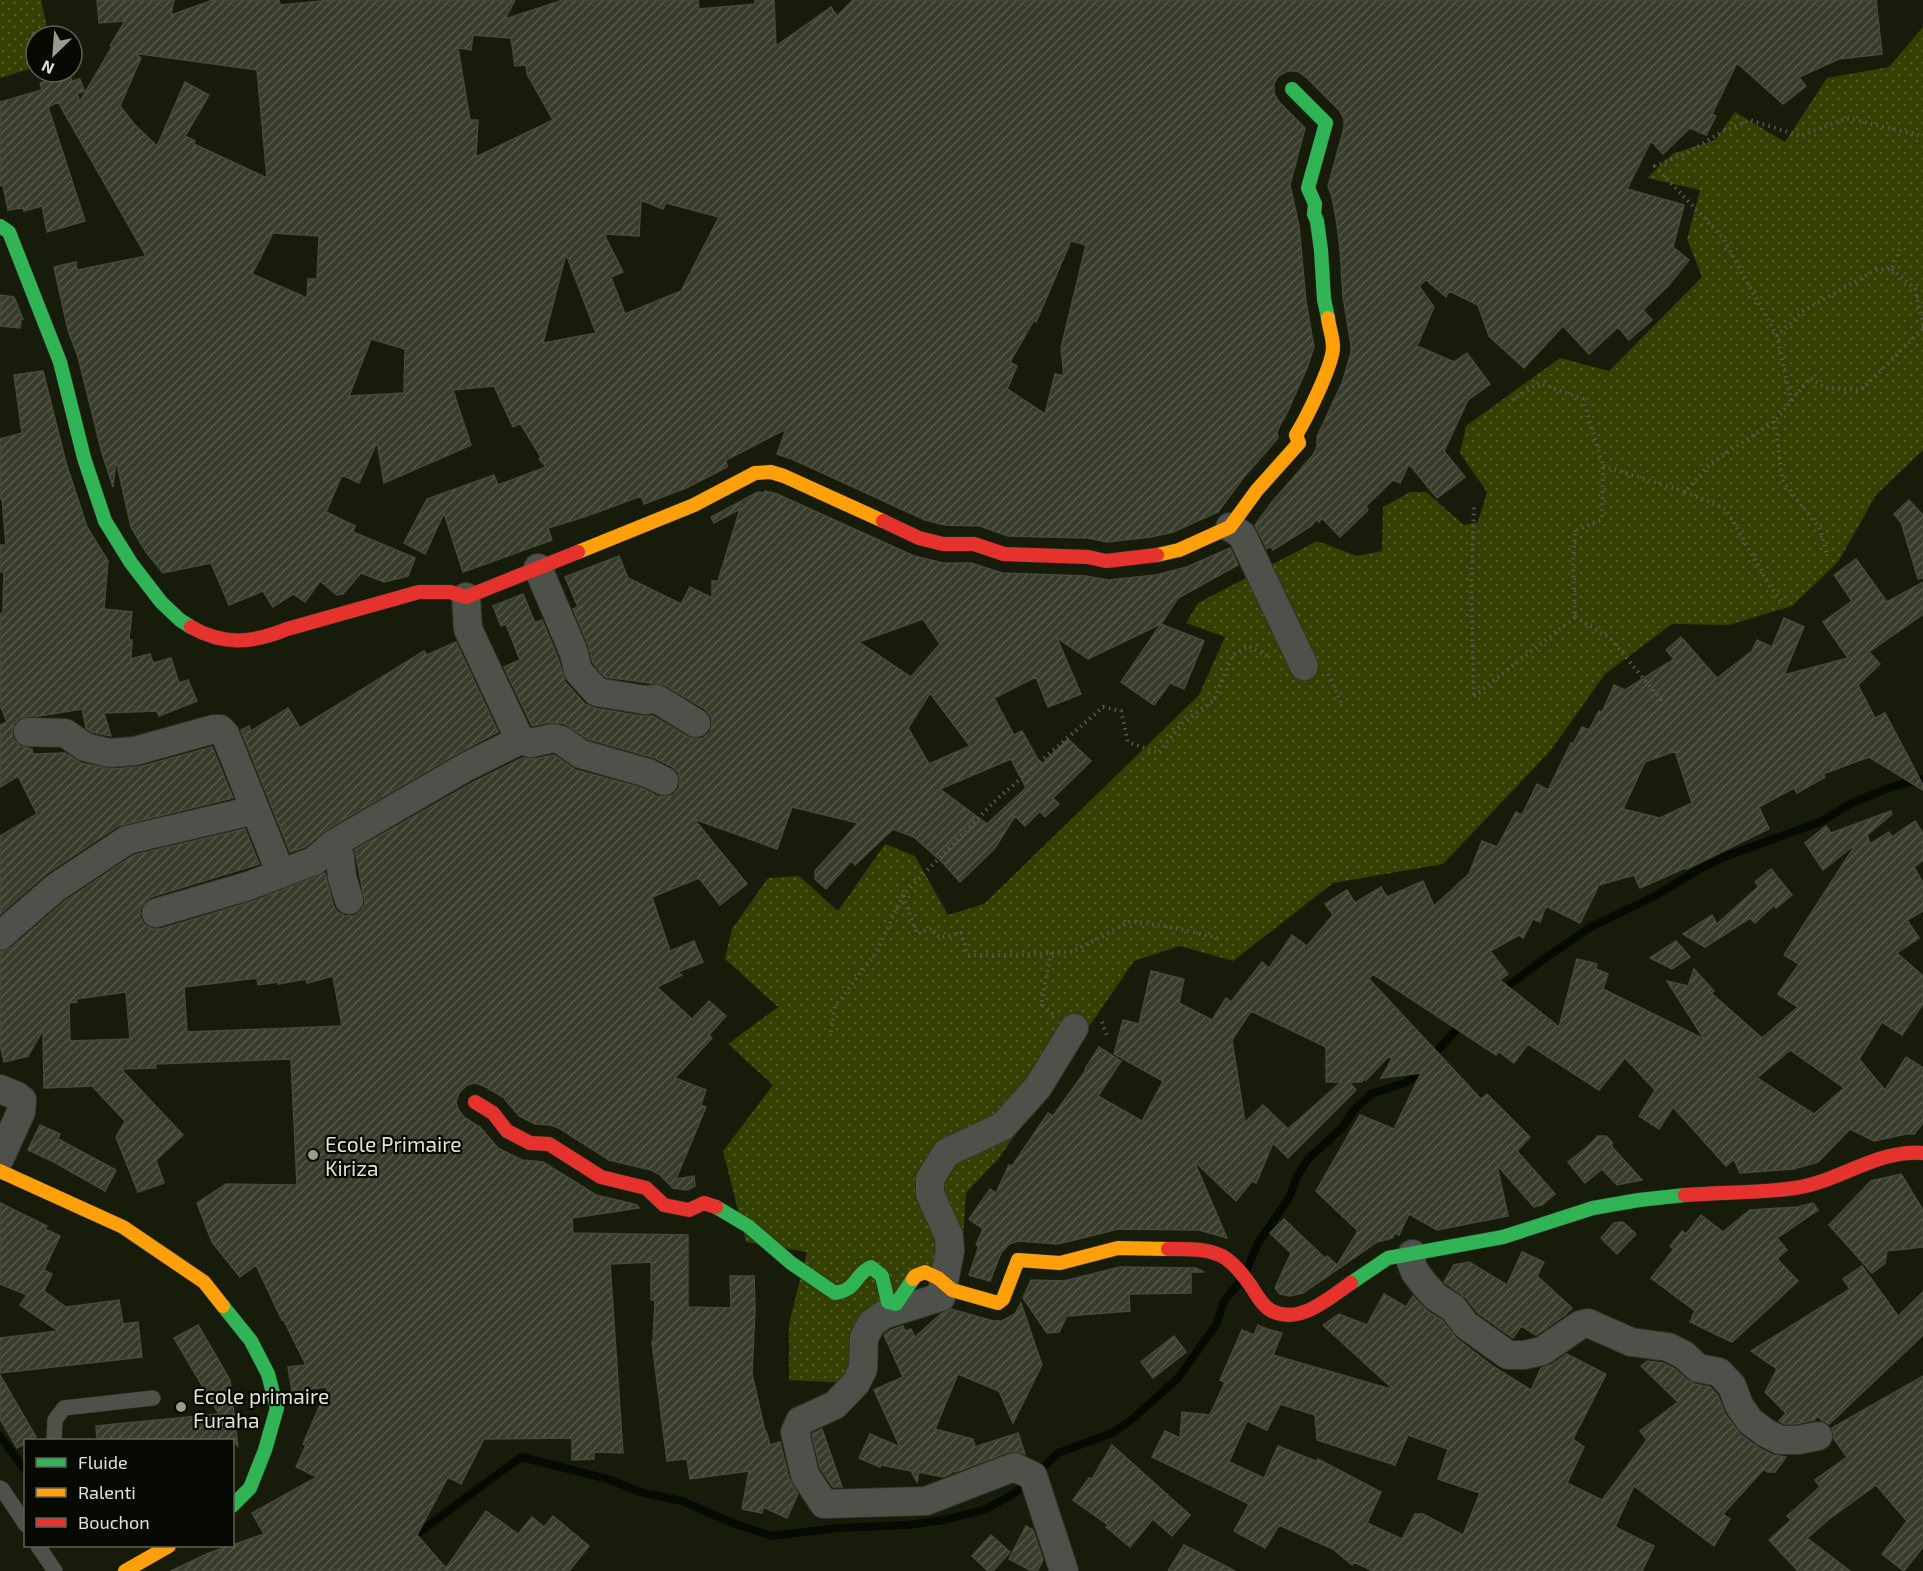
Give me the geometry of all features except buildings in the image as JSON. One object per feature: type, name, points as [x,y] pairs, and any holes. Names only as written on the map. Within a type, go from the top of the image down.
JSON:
[{"type":"street","points":[[0,226],[9,232],[60,362],[84,458],[105,520],[131,563],[161,602],[180,620],[205,635],[237,642],[268,637],[287,629],[419,592],[450,592],[466,597],[694,505],[755,473],[771,472],[841,501],[919,538],[943,544],[974,544],[1004,554],[1088,557],[1106,561],[1154,556],[1179,550],[1230,527],[1257,490],[1299,443],[1296,435],[1325,375],[1333,348],[1324,299],[1321,250],[1314,214],[1315,204],[1308,188],[1326,123],[1292,89]]},
{"type":"street","points":[[1230,527],[1242,535],[1304,666]]},
{"type":"street","points":[[538,568],[574,653],[578,671],[597,692],[645,700],[657,699],[696,723]]},
{"type":"street","points":[[466,597],[468,629],[520,740]]},
{"type":"street","points":[[28,732],[65,733],[85,747],[110,753],[135,751],[220,729],[225,734],[281,874]]},
{"type":"street","points":[[156,913],[248,886],[314,861],[335,843],[466,767],[520,740],[531,743],[553,738],[561,740],[581,754],[648,773],[664,781]]},
{"type":"street","points":[[0,936],[56,888],[127,840],[255,810]]},
{"type":"street","points":[[335,843],[340,857],[342,877],[350,900]]},
{"type":"street","points":[[1064,1571],[1033,1476],[1014,1467],[926,1501],[824,1504],[805,1475],[795,1432],[800,1421],[835,1406],[856,1383],[863,1369],[864,1338],[871,1324],[883,1315],[941,1297],[950,1251],[949,1236],[930,1194],[930,1179],[946,1153],[1003,1126],[1038,1087],[1074,1028]]},
{"type":"street","points":[[0,1089],[22,1100],[21,1112],[0,1158]]},
{"type":"street","points":[[476,1102],[493,1113],[507,1131],[530,1143],[549,1144],[601,1177],[646,1188],[664,1204],[689,1210],[704,1203],[723,1209],[741,1219],[786,1258],[835,1293],[846,1292],[863,1270],[871,1267],[882,1276],[888,1302],[897,1304],[915,1276],[925,1272],[938,1278],[952,1290],[998,1303],[1003,1299],[1018,1260],[1060,1263],[1118,1248],[1199,1249],[1224,1257],[1245,1277],[1261,1301],[1272,1311],[1289,1315],[1310,1311],[1388,1258],[1503,1237],[1593,1208],[1639,1200],[1796,1188],[1828,1179],[1869,1162],[1910,1152],[1923,1153]]},
{"type":"street","points":[[0,1171],[123,1227],[204,1282],[251,1341],[268,1374],[277,1408],[265,1450],[250,1488],[234,1504]]},
{"type":"street","points":[[1412,1254],[1411,1262],[1415,1272],[1436,1297],[1453,1308],[1466,1325],[1508,1355],[1524,1356],[1542,1351],[1580,1325],[1588,1323],[1630,1342],[1668,1347],[1684,1355],[1698,1368],[1719,1372],[1732,1386],[1739,1405],[1750,1421],[1780,1440],[1798,1440],[1818,1436]]},
{"type":"street","points":[[125,1571],[165,1555]]},
{"type":"lane","points":[[54,1439],[55,1420],[64,1408],[153,1398]]},
{"type":"lane","points":[[0,1488],[24,1522]]},
{"type":"lane","points":[[39,1547],[55,1571]]},
{"type":"path","points":[[1791,402],[1777,336],[1723,238],[1655,166],[1689,152],[1720,133],[1749,120],[1801,136],[1847,118],[1923,136]]},
{"type":"path","points":[[1892,269],[1900,248]]},
{"type":"path","points":[[1685,492],[1710,464],[1775,421],[1810,378],[1826,388],[1861,390],[1923,327],[1915,289],[1892,269],[1876,270],[1803,311],[1777,336]]},
{"type":"path","points":[[1509,402],[1539,384],[1583,399],[1604,466],[1602,519],[1575,531],[1573,563],[1575,617]]},
{"type":"path","points":[[1775,421],[1782,480],[1820,529],[1827,554]]},
{"type":"path","points":[[1604,466],[1726,508],[1768,583],[1781,601]]},
{"type":"path","points":[[1474,506],[1471,602],[1474,696],[1575,617]]},
{"type":"path","points":[[1575,617],[1610,638],[1662,701]]},
{"type":"path","points":[[831,1032],[835,1006],[876,952],[903,895],[996,800],[1103,707],[1121,711],[1128,742],[1158,753],[1183,723],[1214,700],[1233,655],[1248,646],[1270,657],[1328,673],[1343,706]]},
{"type":"path","points":[[903,895],[917,934],[931,928],[940,938],[961,933],[968,955],[1072,952],[1131,921],[1176,928],[1221,939]]},
{"type":"green space","points":[[0,0],[41,0],[46,24],[24,24],[24,71],[0,78]]},
{"type":"green space","points":[[1923,27],[1923,450],[1876,495],[1838,562],[1792,606],[1729,625],[1672,624],[1605,674],[1551,750],[1443,864],[1333,883],[1233,961],[1180,946],[1134,961],[999,1158],[966,1193],[962,1254],[875,1307],[870,1384],[789,1380],[789,1324],[807,1252],[746,1242],[723,1151],[773,1085],[728,1044],[778,1007],[725,959],[732,929],[768,878],[799,876],[838,911],[885,844],[915,856],[948,915],[984,904],[1199,695],[1225,637],[1186,623],[1198,603],[1317,541],[1357,556],[1382,551],[1383,507],[1410,492],[1426,492],[1464,525],[1478,522],[1487,492],[1460,453],[1466,426],[1560,358],[1609,371],[1702,277],[1687,239],[1700,190],[1647,178],[1672,154],[1715,140],[1735,112],[1785,142],[1827,78],[1889,67]]},
{"type":"waterway","points":[[1501,991],[1591,927],[1655,896],[1698,870],[1727,856],[1820,822],[1852,803],[1894,786],[1923,779]]},
{"type":"waterway","points":[[1432,1057],[1462,1023]]},
{"type":"waterway","points":[[1247,1269],[1258,1243],[1285,1204],[1297,1176],[1308,1159],[1342,1128],[1353,1111],[1371,1094],[1408,1082],[1425,1067]]},
{"type":"waterway","points":[[1037,1473],[1058,1453],[1112,1433],[1130,1421],[1178,1378],[1216,1325],[1224,1301],[1240,1282]]},
{"type":"waterway","points":[[0,1436],[24,1469]]},
{"type":"waterway","points":[[410,1539],[521,1457],[611,1480],[640,1492],[682,1501],[735,1524],[772,1536],[837,1528],[907,1525],[944,1520],[986,1509],[1015,1493],[1028,1481]]},
{"type":"traffic: fast","points":[[1292,89],[1326,123],[1308,188],[1315,204],[1314,214],[1321,250],[1324,299],[1328,318]]},
{"type":"traffic: fast","points":[[0,226],[9,232],[60,362],[84,458],[105,521],[131,563],[161,602],[191,627]]},
{"type":"traffic: fast","points":[[1351,1283],[1388,1258],[1503,1237],[1593,1208],[1685,1195]]},
{"type":"traffic: fast","points":[[716,1207],[748,1226],[791,1263],[835,1293],[848,1288],[871,1267],[882,1276],[888,1302],[896,1304],[913,1279]]},
{"type":"traffic: fast","points":[[223,1306],[251,1341],[268,1374],[277,1408],[265,1450],[250,1488],[234,1504]]},
{"type":"traffic: slow","points":[[1157,555],[1179,550],[1230,527],[1257,490],[1299,443],[1296,435],[1318,392],[1332,355],[1333,344],[1328,318]]},
{"type":"traffic: slow","points":[[578,552],[694,505],[755,473],[771,472],[784,476],[883,521]]},
{"type":"traffic: slow","points":[[0,1171],[123,1227],[204,1282],[223,1306]]},
{"type":"traffic: slow","points":[[913,1279],[925,1272],[938,1278],[952,1290],[998,1303],[1003,1299],[1018,1260],[1060,1263],[1118,1248],[1168,1249]]},
{"type":"traffic: slow","points":[[125,1571],[167,1547]]},
{"type":"traffic: jam","points":[[883,521],[919,538],[943,544],[974,544],[1004,554],[1088,557],[1106,561],[1157,555]]},
{"type":"traffic: jam","points":[[191,627],[227,640],[250,640],[419,592],[450,592],[466,597],[578,552]]},
{"type":"traffic: jam","points":[[475,1102],[493,1113],[507,1131],[530,1143],[549,1144],[601,1177],[646,1188],[664,1205],[689,1210],[704,1203],[716,1207]]},
{"type":"traffic: jam","points":[[1685,1195],[1795,1188],[1811,1185],[1890,1156],[1923,1153]]},
{"type":"traffic: jam","points":[[1168,1249],[1202,1250],[1222,1256],[1242,1274],[1266,1307],[1283,1314],[1293,1315],[1314,1308],[1351,1283]]},
{"type":"place","name":"Ecole Primaire Kiriza","points":[[313,1155]]},
{"type":"place","name":"Ecole primaire Furaha","points":[[181,1407]]}]
